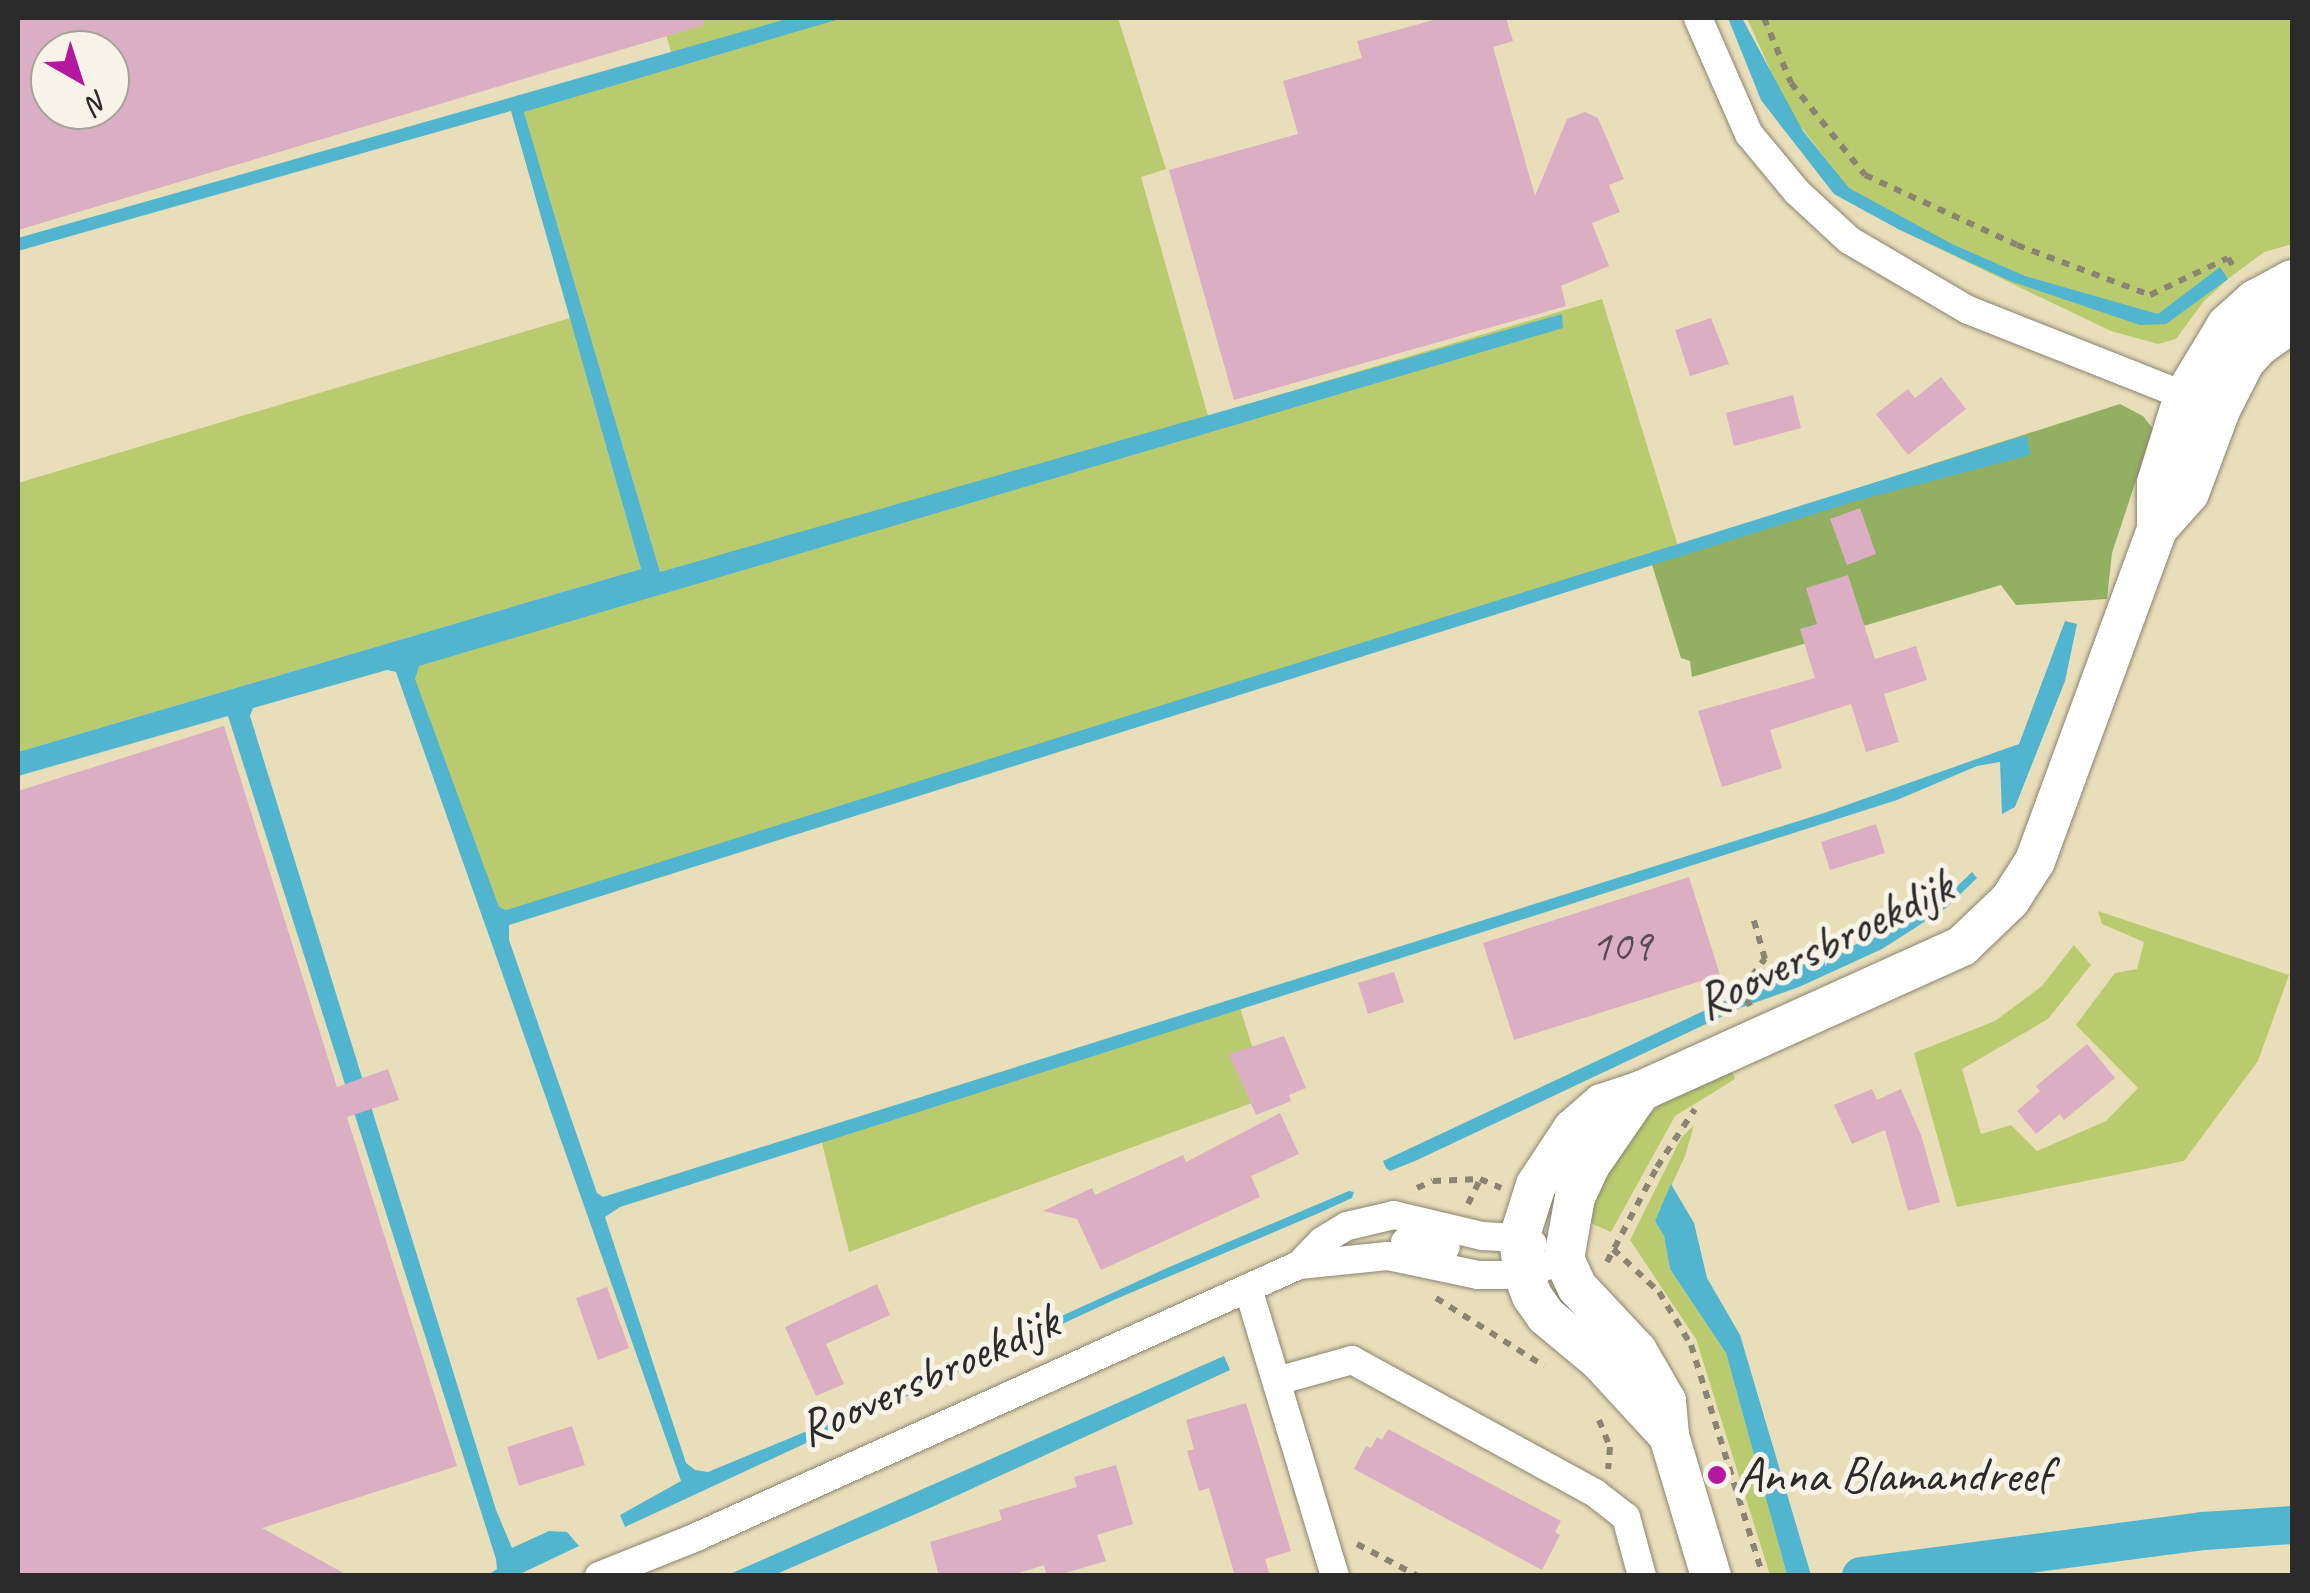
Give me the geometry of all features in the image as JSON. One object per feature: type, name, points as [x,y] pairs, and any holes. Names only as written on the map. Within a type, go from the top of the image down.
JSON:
[{"type":"main road","points":[[2202,403],[2228,325],[2255,300],[2292,280]]},
{"type":"main road","points":[[2202,403],[2260,345],[2292,323]]},
{"type":"main road","name":"Rooversbroekdijk","points":[[1521,1256],[1536,1185],[1573,1129],[1602,1104],[1641,1091],[1962,946],[1989,924],[2036,861],[2157,529],[2157,482],[2202,403]]},
{"type":"main road","points":[[1641,1091],[1590,1165],[1574,1197],[1564,1259],[1577,1287],[1637,1351],[1666,1401],[1669,1436],[1711,1576]]},
{"type":"main road","points":[[1521,1256],[1546,1316],[1600,1361],[1669,1436]]},
{"type":"street","points":[[1698,18],[1749,134],[1797,192],[1848,240],[1968,310],[2202,403]]},
{"type":"street","name":"Rooversbroekdijk","points":[[599,1576],[694,1538],[1248,1288],[1298,1264],[1322,1241],[1347,1226],[1382,1216],[1421,1220],[1482,1236],[1521,1256],[1564,1259]]},
{"type":"street","points":[[1405,1242],[1446,1247]]},
{"type":"street","name":"Rooversbroekdijk","points":[[1298,1264],[1388,1256],[1478,1275],[1521,1256]]},
{"type":"street","points":[[1248,1288],[1331,1563]]},
{"type":"street","points":[[1276,1381],[1352,1360],[1595,1493],[1626,1517],[1642,1576]]},
{"type":"path","points":[[1764,18],[1791,83],[1866,175],[2016,245],[2150,296],[2228,258]]},
{"type":"path","points":[[1742,990],[1765,959],[1752,914]]},
{"type":"path","name":"Rooversbroekdijk","points":[[1613,1250],[1682,1124],[1710,1098]]},
{"type":"path","points":[[1424,1290],[1552,1371]]},
{"type":"path","points":[[1589,1407],[1606,1428],[1610,1447],[1610,1467],[1595,1493]]},
{"type":"path","points":[[1331,1563],[1355,1543],[1418,1576]]},
{"type":"green space","points":[[661,18],[1118,18],[1166,169],[1141,177],[1208,416],[1602,299],[1678,546],[495,917],[408,663],[942,494],[660,572],[524,112],[672,55]]},
{"type":"green space","points":[[1747,18],[2292,18],[2292,244],[2264,252],[2228,279],[2204,301],[2176,339],[2158,344],[2111,331],[1898,229],[1849,189],[1788,110]]},
{"type":"green space","points":[[570,318],[641,569],[18,752],[18,483]]},
{"type":"green space","points":[[2120,404],[2143,416],[2153,429],[2112,553],[2107,599],[2016,605],[2001,585],[1692,677],[1690,661],[1681,658],[1649,555]]},
{"type":"green space","points":[[2098,911],[2289,975],[2258,1061],[2184,1161],[1957,1207],[1914,1053],[1995,1021],[2042,986],[2074,945],[2091,965],[2048,1019],[1962,1069],[1981,1134],[2011,1125],[2037,1151],[2106,1121],[2138,1088],[2076,1025],[2115,973],[2137,969],[2144,942],[2102,924]]},
{"type":"green space","points":[[1237,998],[1268,1097],[849,1252],[819,1131]]},
{"type":"green space","points":[[1732,1071],[1735,1079],[1675,1116],[1611,1232],[1584,1220],[1624,1136],[1668,1098]]},
{"type":"green space","points":[[1694,1125],[1685,1156],[1655,1221],[1664,1236],[1670,1269],[1726,1353],[1787,1575],[1770,1575],[1696,1339],[1630,1240],[1681,1138]]},
{"type":"water","points":[[790,18],[843,18],[524,112],[660,572],[1562,314],[1563,328],[419,666],[415,679],[499,907],[506,910],[2027,435],[2030,455],[1856,501],[509,925],[509,940],[597,1193],[603,1197],[1827,812],[2019,744],[2065,621],[2077,624],[2065,681],[2015,807],[2002,814],[2000,762],[1977,766],[1897,800],[620,1207],[605,1217],[686,1463],[695,1470],[708,1472],[829,1422],[1167,1268],[1354,1192],[1352,1198],[1116,1299],[625,1527],[620,1515],[681,1481],[396,672],[387,670],[253,708],[250,716],[496,1510],[512,1548],[549,1531],[567,1532],[579,1546],[518,1575],[488,1575],[497,1569],[496,1559],[228,716],[18,776],[18,752],[641,569],[511,111],[18,251],[18,238]]},
{"type":"water","points":[[1728,18],[1742,18],[1803,131],[1849,188],[1952,244],[2025,276],[2158,314],[2220,267],[2228,279],[2166,324],[2140,325],[2010,281],[1898,229],[1834,194],[1761,100]]},
{"type":"water","points":[[1972,872],[1977,878],[1946,908],[1882,949],[1799,987],[1740,1008],[1415,1161],[1390,1171],[1386,1168],[1383,1161],[1806,963],[1889,932],[1938,905]]},
{"type":"water","points":[[1671,1184],[1694,1223],[1707,1278],[1740,1335],[1811,1575],[1787,1575],[1726,1353],[1670,1269],[1664,1236],[1655,1221]]},
{"type":"water","points":[[1224,1356],[1230,1370],[932,1507],[774,1575],[728,1575]]},
{"type":"building","points":[[18,18],[703,18],[704,25],[18,230]]},
{"type":"building","points":[[1441,18],[1506,18],[1513,41],[1493,47],[1535,196],[1567,119],[1585,112],[1598,118],[1624,179],[1609,185],[1620,212],[1592,223],[1609,266],[1561,286],[1566,306],[1234,400],[1169,170],[1298,134],[1283,81],[1362,58],[1357,41]]},
{"type":"building","points":[[1711,318],[1729,364],[1690,376],[1675,330]]},
{"type":"building","points":[[1941,377],[1966,409],[1908,455],[1876,414],[1908,389],[1915,398]]},
{"type":"building","points":[[1793,395],[1801,428],[1734,446],[1726,413]]},
{"type":"building","points":[[1860,508],[1876,554],[1847,565],[1830,519]]},
{"type":"building","points":[[1848,575],[1875,659],[1916,646],[1927,680],[1884,694],[1899,742],[1866,752],[1851,704],[1770,730],[1782,768],[1722,787],[1698,711],[1815,678],[1800,629],[1817,624],[1806,588]]},
{"type":"building","points":[[224,726],[337,1087],[388,1069],[399,1100],[347,1117],[457,1466],[262,1528],[349,1576],[18,1576],[18,791]]},
{"type":"building","points":[[1876,824],[1885,853],[1830,870],[1821,842]]},
{"type":"building","points":[[1689,877],[1720,975],[1514,1040],[1483,943]]},
{"type":"building","points":[[1394,972],[1404,1002],[1368,1014],[1358,983]]},
{"type":"building","points":[[1284,1036],[1306,1088],[1289,1095],[1291,1101],[1256,1115],[1229,1054]]},
{"type":"building","points":[[2087,1044],[2115,1078],[2064,1120],[2060,1114],[2036,1134],[2017,1111],[2040,1091],[2036,1086]]},
{"type":"building","points":[[1872,1089],[1877,1100],[1901,1089],[1921,1135],[1940,1202],[1908,1211],[1885,1130],[1852,1144],[1834,1105]]},
{"type":"building","points":[[1280,1113],[1299,1154],[1251,1176],[1260,1197],[1101,1270],[1077,1219],[1043,1211],[1092,1188],[1095,1195],[1183,1155],[1186,1162]]},
{"type":"building","points":[[877,1284],[890,1315],[826,1344],[844,1384],[816,1396],[785,1327]]},
{"type":"building","points":[[607,1287],[629,1348],[598,1360],[576,1298]]},
{"type":"building","points":[[1246,1403],[1291,1551],[1265,1559],[1270,1576],[1235,1576],[1209,1488],[1199,1491],[1187,1451],[1194,1449],[1186,1420]]},
{"type":"building","points":[[572,1426],[585,1465],[519,1486],[507,1447]]},
{"type":"building","points":[[1388,1429],[1561,1521],[1555,1532],[1560,1535],[1542,1570],[1354,1469],[1366,1446],[1371,1448],[1377,1437],[1382,1440]]},
{"type":"building","points":[[1116,1465],[1133,1524],[1097,1535],[1106,1561],[1055,1576],[1047,1576],[1044,1565],[1009,1576],[939,1576],[930,1542],[1002,1520],[999,1510],[1077,1487],[1074,1477]]},
{"type":"waterway","points":[[1861,1576],[2204,1531],[2292,1525]]},
{"type":"place","name":"Anna Blamandreef","points":[[1717,1475]]}]
